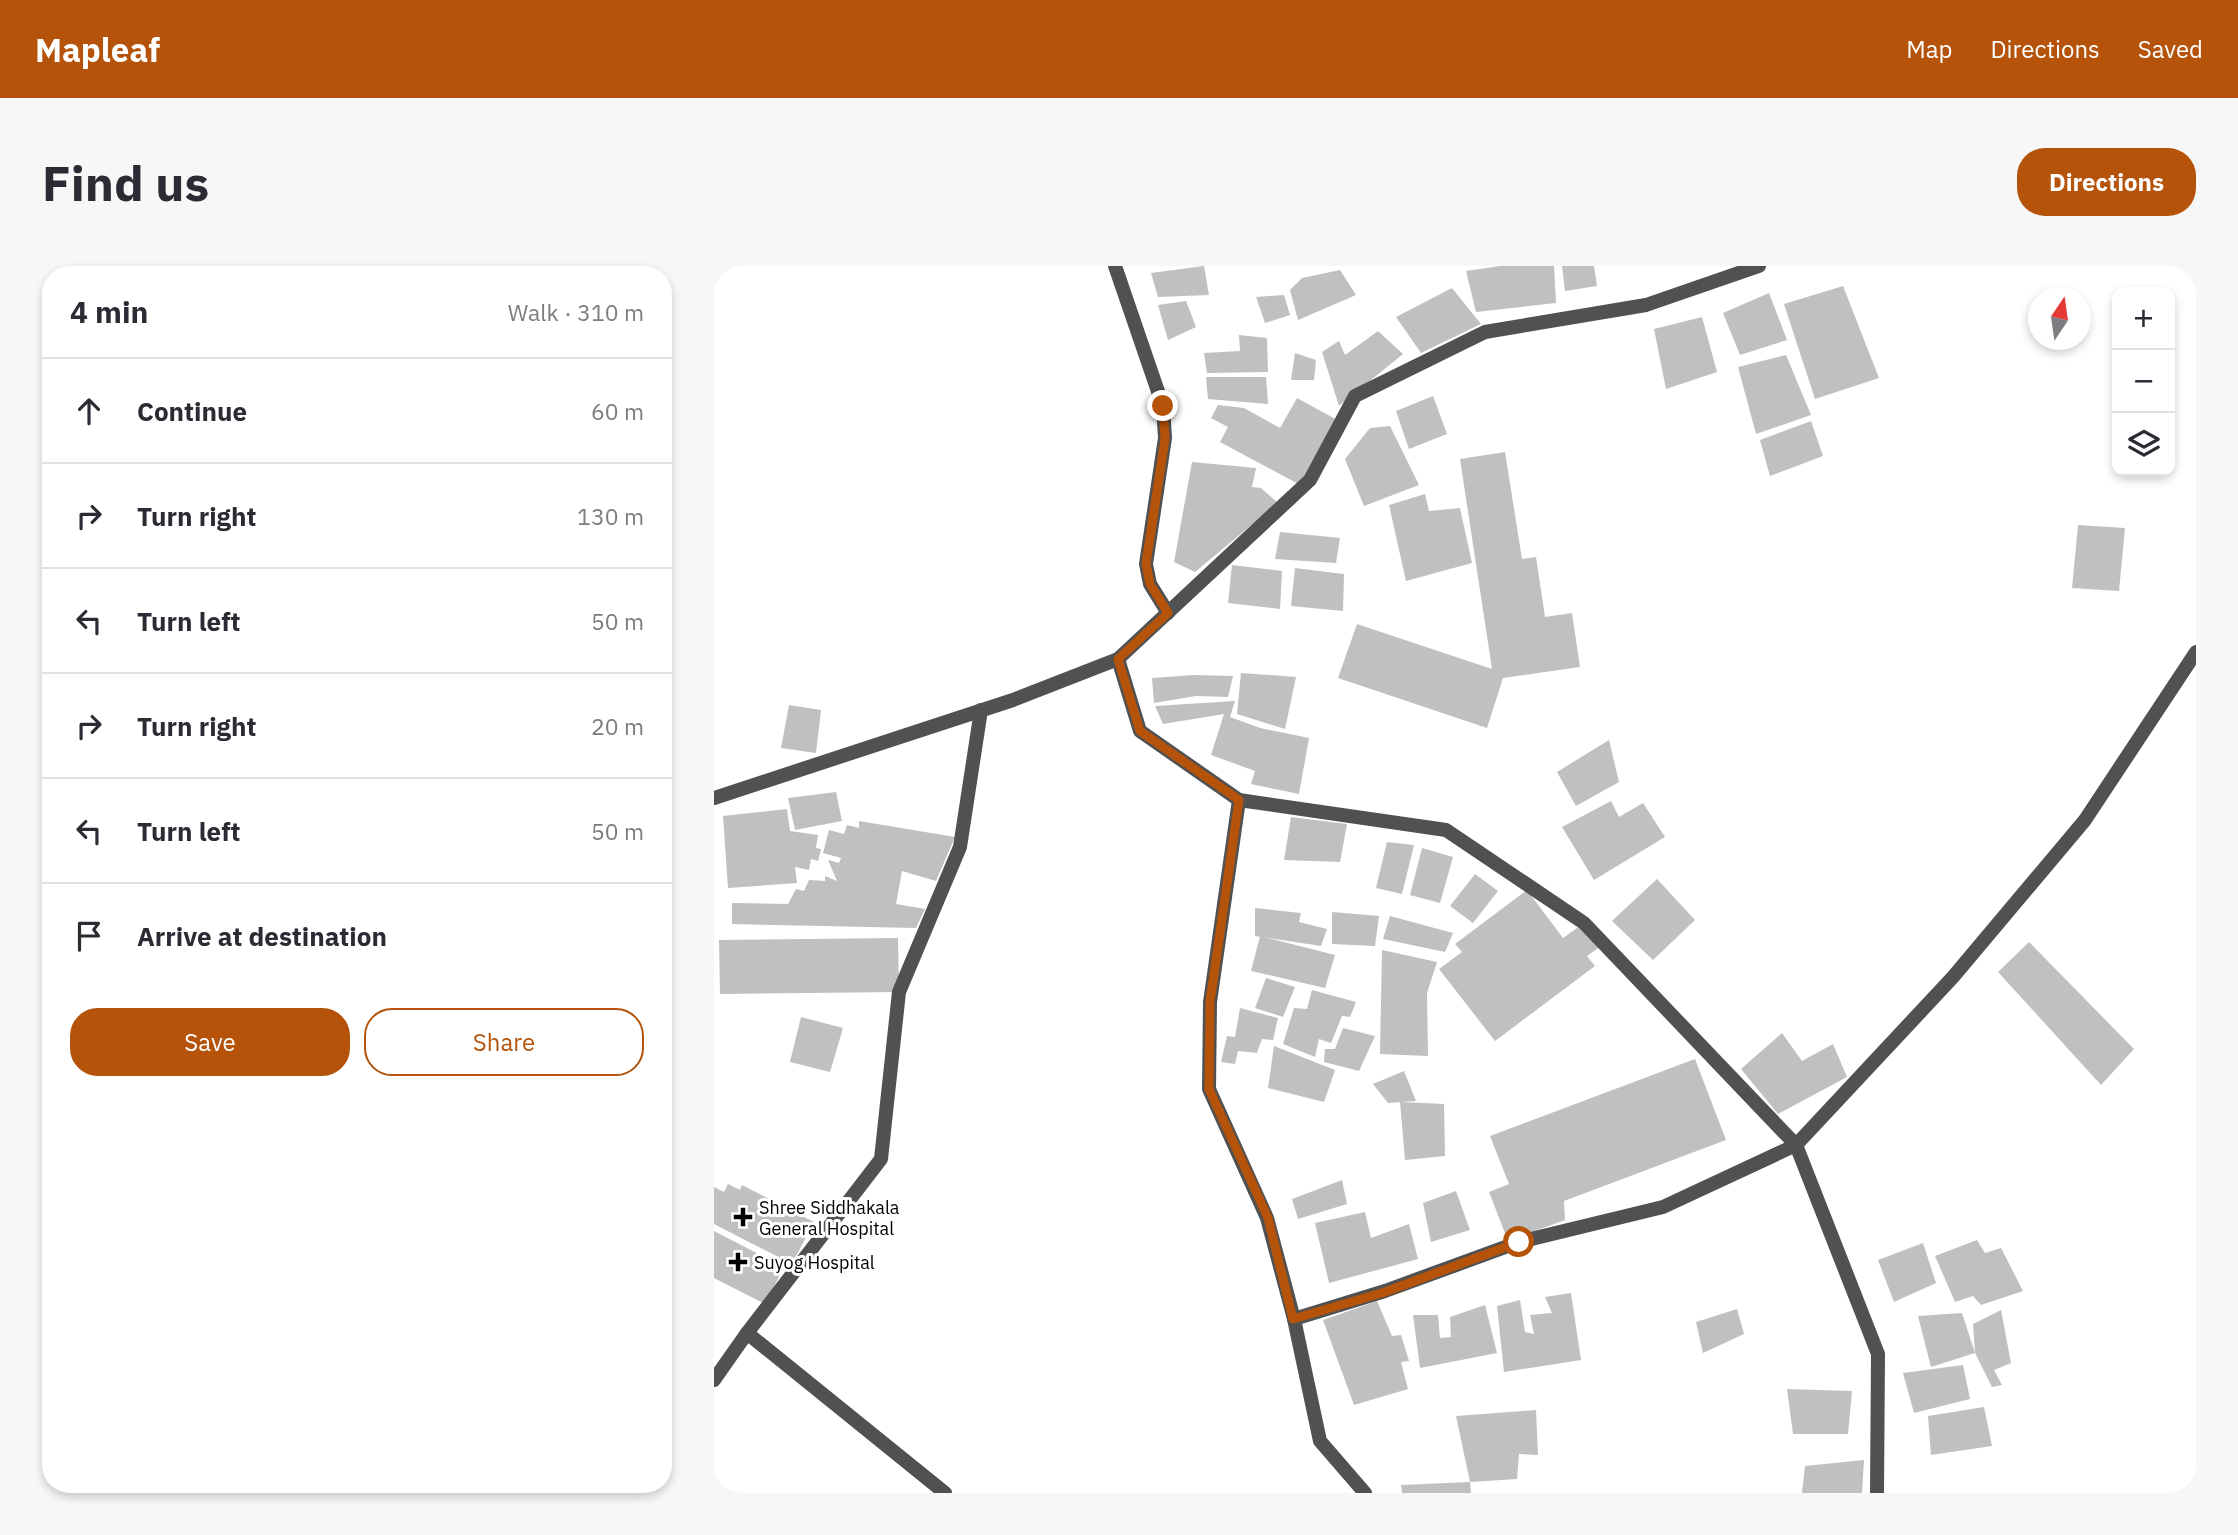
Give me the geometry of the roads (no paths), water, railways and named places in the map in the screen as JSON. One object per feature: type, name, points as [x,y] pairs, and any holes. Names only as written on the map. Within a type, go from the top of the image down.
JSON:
[{"type":"street","points":[[1115,266],[1163,406],[1165,439],[1146,564],[1150,584],[1168,613]]},
{"type":"street","points":[[714,798],[981,710],[1118,659],[1310,480],[1355,396],[1485,332],[1646,305],[1759,266]]},
{"type":"street","points":[[1293,1319],[1385,1292],[1519,1242],[1663,1207],[1796,1145],[1953,977],[2085,820],[2196,652]]},
{"type":"street","points":[[1118,659],[1140,731],[1239,800],[1446,830],[1584,923],[1796,1145],[1878,1354],[1877,1493]]},
{"type":"street","points":[[714,1380],[881,1159],[899,992],[960,847],[981,710]]},
{"type":"street","points":[[1239,800],[1210,1002],[1209,1089],[1268,1218],[1320,1441],[1365,1493]]},
{"type":"street","points":[[747,1333],[945,1493]]},
{"type":"place","name":"Shree Siddhakala General Hospital","points":[[743,1217]]},
{"type":"place","name":"Suyog Hospital","points":[[738,1262]]}]
